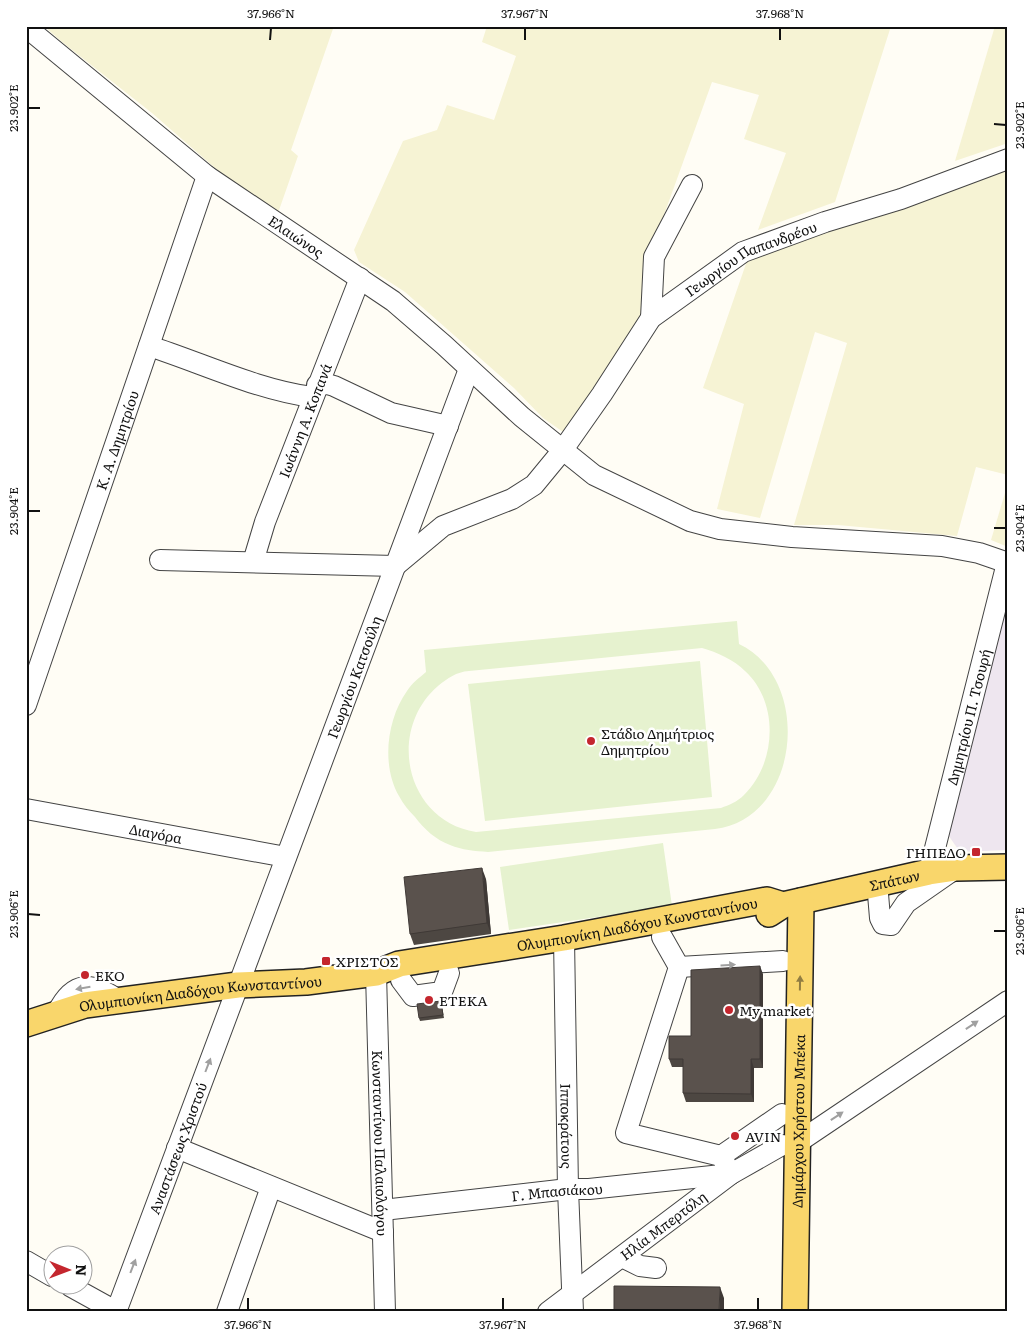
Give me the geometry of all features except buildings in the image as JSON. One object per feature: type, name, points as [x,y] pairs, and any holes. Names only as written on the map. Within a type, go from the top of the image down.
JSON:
[{"type":"main road","name":"Σπάτων","points":[[792,903],[877,882],[929,872],[956,868],[1008,867]]},
{"type":"main road","name":"Ολυμπιονίκη Διαδόχου Κωνσταντίνου","points":[[376,973],[400,980],[448,972],[767,900],[792,903]]},
{"type":"main road","name":"Ολυμπιονίκη Διαδόχου Κωνσταντίνου","points":[[26,1024],[85,1005],[238,985],[306,982],[376,973],[399,964],[662,937],[768,916],[792,903]]},
{"type":"main road","name":"Δημάρχου Χρήστου Μπέκα","points":[[792,903],[783,961],[782,1114],[789,1144],[795,1312]]},
{"type":"main road","name":"Δημάρχου Χρήστου Μπέκα","points":[[780,1312],[789,1144],[792,903]]},
{"type":"street","name":"Ελαιώνος","points":[[26,27],[207,176],[393,300],[522,417],[594,475],[690,521],[720,529],[792,537],[942,546],[979,553],[1007,563]]},
{"type":"street","name":"Γεωργίου Παπανδρέου","points":[[395,566],[443,526],[512,500],[534,485],[602,394],[651,318],[743,252],[825,222],[901,199],[1008,159]]},
{"type":"street","name":"Κ. Α. Δημητρίου","points":[[26,705],[207,176]]},
{"type":"street","points":[[651,318],[654,258],[692,184]]},
{"type":"street","name":"Ιωάννη Α. Κοπανά","points":[[253,562],[265,522],[360,278]]},
{"type":"street","points":[[150,346],[265,387],[292,394],[315,391],[327,384],[391,413],[448,426]]},
{"type":"street","name":"Γεωργίου Κατσούλη","points":[[238,985],[469,369]]},
{"type":"street","points":[[160,560],[395,566]]},
{"type":"street","name":"Δημητρίου Π. Τσουρή","points":[[929,872],[1007,563]]},
{"type":"street","name":"Διαγόρα","points":[[26,809],[286,857]]},
{"type":"street","points":[[877,882],[880,918],[883,924],[891,925],[906,904],[956,868]]},
{"type":"street","points":[[662,937],[680,967],[626,1133],[721,1156],[731,1174]]},
{"type":"street","name":"Ιπποκράτους","points":[[564,946],[568,1189],[573,1303]]},
{"type":"street","points":[[680,967],[783,961]]},
{"type":"street","name":"Κωνσταντίνου Παλαιολόγου","points":[[376,973],[385,1312]]},
{"type":"street","name":"Αναστάσεως Χριστού","points":[[116,1312],[238,985]]},
{"type":"street","name":"Ηλία Μπερτόλη","points":[[548,1312],[573,1303],[622,1256],[731,1174],[789,1144],[1008,1001]]},
{"type":"street","points":[[721,1156],[782,1114]]},
{"type":"street","points":[[177,1148],[383,1232]]},
{"type":"street","name":"Γ. Μπασιάκου","points":[[383,1210],[568,1189],[731,1174]]},
{"type":"street","points":[[227,1312],[271,1187]]},
{"type":"street","points":[[622,1256],[640,1266],[656,1268]]},
{"type":"street","points":[[26,1261],[42,1270]]},
{"type":"street","points":[[88,1296],[116,1312]]},
{"type":"shaded area","points":[[44,26],[334,26],[291,150],[298,156],[278,213],[254,202],[152,113]]},
{"type":"shaded area","points":[[487,26],[891,26],[835,202],[758,230],[786,153],[744,139],[759,95],[712,82],[660,226],[646,309],[566,434],[543,418],[514,388],[405,292],[359,262],[354,250],[403,141],[437,130],[447,105],[494,120],[516,56],[482,42]]},
{"type":"shaded area","points":[[995,26],[1008,26],[1008,143],[955,161]]},
{"type":"shaded area","points":[[1008,166],[1008,475],[976,467],[957,536],[838,525],[794,525],[847,343],[815,332],[760,518],[717,509],[744,404],[703,388],[749,255]]},
{"type":"shaded area","points":[[1008,483],[1008,547],[991,540]]},
{"type":"shaded area","points":[[1008,592],[1008,850],[960,852],[946,832]]},
{"type":"green space","points":[[737,621],[739,644],[763,662],[779,686],[787,715],[787,746],[780,775],[765,800],[744,819],[715,829],[488,852],[455,847],[431,834],[408,810],[393,784],[390,770],[388,757],[391,728],[400,702],[413,683],[426,672],[424,650]],"holes":[[[702,648],[731,660],[745,671],[756,684],[769,716],[768,751],[763,767],[755,782],[739,800],[721,808],[476,832],[452,824],[433,811],[420,793],[411,772],[409,749],[412,726],[422,705],[438,686],[452,676],[469,671]]]},
{"type":"green space","name":"Στάδιο Δημήτριος Δημητρίου","points":[[700,661],[712,797],[485,821],[468,684]]},
{"type":"green space","points":[[663,843],[672,906],[509,930],[500,867]]},
{"type":"place","name":"Στάδιο Δημήτριος Δημητρίου","points":[[591,741]]},
{"type":"place","name":"ΓΗΠΕΔΟ","points":[[976,852]]},
{"type":"place","name":"ΧΡΙΣΤΟΣ","points":[[326,961]]},
{"type":"place","name":"EKO","points":[[85,975]]},
{"type":"place","name":"ΕΤΕΚΑ","points":[[429,1000]]},
{"type":"place","name":"My market","points":[[729,1010]]},
{"type":"place","name":"AVIN","points":[[735,1136]]}]
